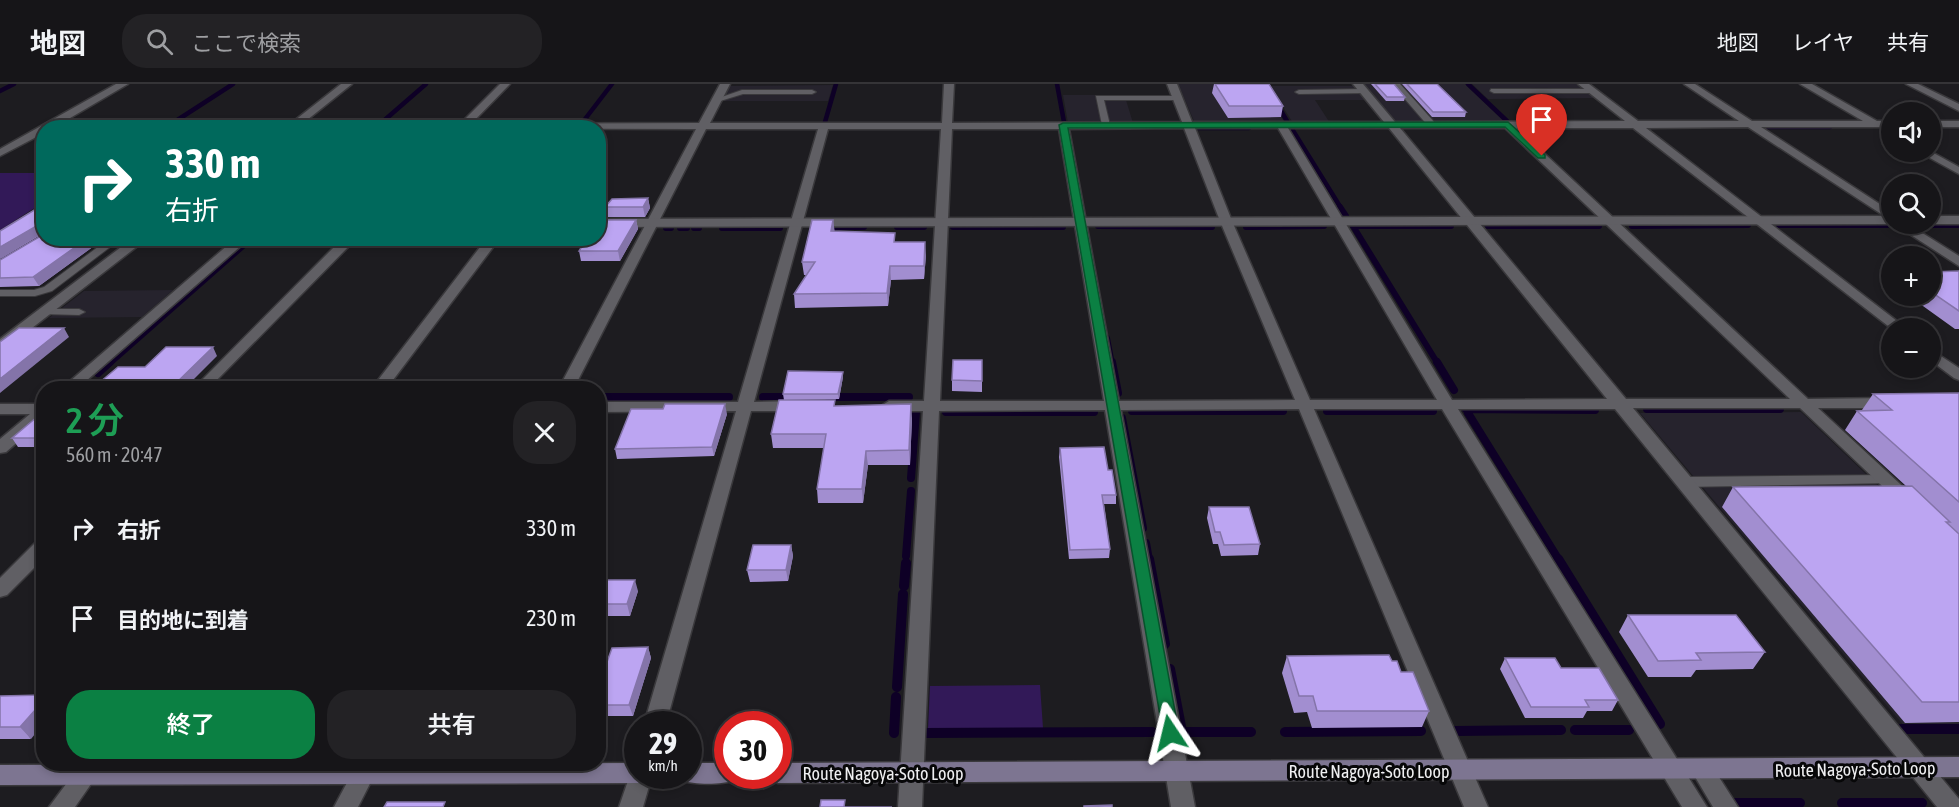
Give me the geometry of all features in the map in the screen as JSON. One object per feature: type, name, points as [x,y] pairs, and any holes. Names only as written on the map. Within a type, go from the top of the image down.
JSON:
[{"type":"main road","name":"Route Nagoya-Soto Loop","points":[[792,773],[1959,767]]},
{"type":"main road","points":[[0,775],[59,771]]},
{"type":"main road","points":[[503,771],[624,774]]},
{"type":"street","points":[[58,120],[123,84]]},
{"type":"street","points":[[299,120],[347,84]]},
{"type":"street","points":[[469,120],[505,84]]},
{"type":"street","points":[[570,381],[725,84]]},
{"type":"street","points":[[910,807],[949,84]]},
{"type":"street","points":[[1172,84],[1226,221],[1476,807]]},
{"type":"street","points":[[1583,84],[1886,318]]},
{"type":"street","points":[[1689,84],[1881,212]]},
{"type":"street","points":[[1805,84],[1881,127]]},
{"type":"street","points":[[1911,84],[1959,108]]},
{"type":"street","points":[[1361,88],[1950,807]]},
{"type":"street","points":[[1508,124],[1918,511]]},
{"type":"street","points":[[606,127],[1881,124]]},
{"type":"street","points":[[1941,124],[1959,124]]},
{"type":"street","points":[[1063,125],[1183,807]]},
{"type":"street","points":[[1281,125],[1447,404],[1695,807]]},
{"type":"street","points":[[659,711],[824,126]]},
{"type":"street","points":[[0,153],[36,133]]},
{"type":"street","points":[[1941,161],[1959,171]]},
{"type":"street","points":[[606,223],[1881,219]]},
{"type":"street","points":[[1941,220],[1959,220]]},
{"type":"street","points":[[1916,234],[1959,262]]},
{"type":"street","points":[[0,346],[132,246]]},
{"type":"street","points":[[77,381],[235,246]]},
{"type":"street","points":[[208,381],[343,246]]},
{"type":"street","points":[[384,381],[488,246]]},
{"type":"street","points":[[1941,361],[1959,375]]},
{"type":"street","points":[[873,406],[1899,403]]},
{"type":"street","points":[[606,407],[816,406]]},
{"type":"street","points":[[0,409],[36,410]]},
{"type":"street","points":[[0,448],[36,417]]},
{"type":"street","points":[[0,590],[36,554]]},
{"type":"street","points":[[1702,770],[1726,807]]},
{"type":"street","points":[[61,807],[88,771]]},
{"type":"street","points":[[346,807],[365,771]]},
{"type":"street","points":[[631,807],[635,789]]},
{"type":"lane","points":[[1396,84],[1432,125]]},
{"type":"lane","points":[[1299,92],[1361,88]]},
{"type":"lane","points":[[1494,91],[1592,91]]},
{"type":"lane","points":[[717,100],[742,92],[812,92]]},
{"type":"lane","points":[[1106,125],[1099,98],[1177,98]]},
{"type":"lane","points":[[0,293],[35,293],[48,289],[106,246]]},
{"type":"lane","points":[[45,312],[79,312]]},
{"type":"lane","points":[[1684,482],[1885,480]]},
{"type":"shaded area","points":[[1178,84],[1261,84],[1285,123],[1199,123],[1194,121]]},
{"type":"shaded area","points":[[1363,84],[1465,84],[1506,123],[1400,123],[1394,121]]},
{"type":"shaded area","points":[[1472,84],[1576,84],[1594,98],[1488,99]]},
{"type":"shaded area","points":[[833,85],[828,101],[720,101],[729,86]]},
{"type":"shaded area","points":[[1270,86],[1353,86],[1365,100],[1315,100],[1330,123],[1293,123]]},
{"type":"shaded area","points":[[1063,95],[1170,95],[1172,100],[1126,100],[1133,123],[1068,123]]},
{"type":"shaded area","points":[[0,173],[36,173],[36,207],[0,230]]},
{"type":"shaded area","points":[[173,290],[142,317],[49,318],[84,291]]},
{"type":"shaded area","points":[[1801,412],[1959,563],[1959,727],[1905,727],[1640,413]]},
{"type":"shaded area","points":[[1040,685],[1043,728],[928,729],[930,686]]},
{"type":"building","points":[[1215,84],[1269,84],[1283,106],[1229,106]]},
{"type":"building","points":[[1375,84],[1394,84],[1405,97],[1387,97]]},
{"type":"building","points":[[1407,84],[1437,84],[1466,112],[1433,112]]},
{"type":"building","points":[[648,198],[643,207],[606,207],[612,199]]},
{"type":"building","points":[[36,209],[36,226],[0,247],[0,231]]},
{"type":"building","points":[[606,220],[636,220],[618,251],[579,251],[582,246],[606,246]]},
{"type":"building","points":[[812,220],[833,220],[831,231],[895,233],[894,242],[925,242],[924,266],[890,266],[887,293],[794,294],[815,262],[802,262]]},
{"type":"building","points":[[36,239],[36,246],[77,246],[33,277],[0,278],[0,260]]},
{"type":"building","points":[[1959,271],[1959,311],[1941,299],[1941,272]]},
{"type":"building","points":[[19,328],[64,328],[0,379],[0,342]]},
{"type":"building","points":[[166,347],[213,347],[178,381],[101,381],[118,367],[145,367]]},
{"type":"building","points":[[953,360],[982,360],[982,381],[952,380]]},
{"type":"building","points":[[788,371],[843,372],[838,394],[783,394]]},
{"type":"building","points":[[1959,393],[1959,502],[1857,411],[1892,410],[1873,394]]},
{"type":"building","points":[[779,400],[835,400],[834,406],[911,404],[909,450],[866,451],[862,489],[817,489],[826,434],[771,434]]},
{"type":"building","points":[[665,404],[725,404],[712,447],[615,449],[631,409],[663,409]]},
{"type":"building","points":[[36,418],[36,438],[12,438]]},
{"type":"building","points":[[1104,447],[1108,470],[1112,470],[1116,495],[1102,495],[1110,549],[1070,550],[1060,448]]},
{"type":"building","points":[[1912,486],[1950,522],[1946,522],[1959,534],[1959,702],[1922,702],[1733,487]]},
{"type":"building","points":[[1209,507],[1249,507],[1260,544],[1224,545],[1220,532],[1215,532]]},
{"type":"building","points":[[753,545],[791,545],[786,570],[747,570]]},
{"type":"building","points":[[606,580],[635,580],[627,604],[606,604]]},
{"type":"building","points":[[1628,615],[1736,615],[1765,652],[1696,653],[1701,660],[1658,661]]},
{"type":"building","points":[[648,647],[629,705],[606,705],[606,665],[612,648]]},
{"type":"building","points":[[1389,655],[1392,661],[1397,661],[1401,672],[1413,672],[1429,711],[1317,711],[1313,696],[1299,696],[1287,656]]},
{"type":"building","points":[[1505,658],[1555,658],[1561,668],[1599,668],[1618,700],[1585,700],[1589,707],[1531,707]]},
{"type":"building","points":[[36,695],[36,709],[20,727],[0,727],[0,696]]},
{"type":"building","points":[[821,800],[845,800],[844,807],[820,807]]},
{"type":"building","points":[[387,802],[445,802],[443,807],[384,807]]},
{"type":"building","points":[[1112,805],[1112,807],[1084,807],[1084,806]]},
{"type":"waterway","points":[[0,91],[14,84]]},
{"type":"waterway","points":[[177,120],[233,84]]},
{"type":"waterway","points":[[385,120],[426,84]]},
{"type":"waterway","points":[[584,120],[612,84]]},
{"type":"waterway","points":[[825,122],[836,84]]},
{"type":"waterway","points":[[1057,84],[1064,122]]},
{"type":"waterway","points":[[1468,84],[1507,121]]},
{"type":"waterway","points":[[1277,104],[1287,121]]},
{"type":"waterway","points":[[1767,127],[1830,127]]},
{"type":"waterway","points":[[1198,128],[1249,128]]},
{"type":"waterway","points":[[1292,129],[1341,208]]},
{"type":"waterway","points":[[1340,207],[1346,216]]},
{"type":"waterway","points":[[1632,226],[1748,225]]},
{"type":"waterway","points":[[1779,225],[1881,225]]},
{"type":"waterway","points":[[1941,225],[1959,225]]},
{"type":"waterway","points":[[1098,226],[1212,227]]},
{"type":"waterway","points":[[1246,227],[1324,226]]},
{"type":"waterway","points":[[1438,364],[1353,226],[1451,226]]},
{"type":"waterway","points":[[1488,226],[1599,226]]},
{"type":"waterway","points":[[826,227],[864,227]]},
{"type":"waterway","points":[[897,227],[924,227]]},
{"type":"waterway","points":[[953,227],[1063,227]]},
{"type":"waterway","points":[[666,228],[671,228]]},
{"type":"waterway","points":[[680,228],[687,228]]},
{"type":"waterway","points":[[694,228],[699,228]]},
{"type":"waterway","points":[[722,228],[780,228]]},
{"type":"waterway","points":[[109,364],[243,246]]},
{"type":"waterway","points":[[1107,338],[1112,364]]},
{"type":"waterway","points":[[98,373],[110,362]]},
{"type":"waterway","points":[[1112,362],[1118,393]]},
{"type":"waterway","points":[[1437,362],[1454,390]]},
{"type":"waterway","points":[[606,397],[729,397]]},
{"type":"waterway","points":[[763,397],[793,397]]},
{"type":"waterway","points":[[829,397],[909,397]]},
{"type":"waterway","points":[[1466,409],[1595,410]]},
{"type":"waterway","points":[[1647,409],[1780,409]]},
{"type":"waterway","points":[[1132,411],[1283,411]]},
{"type":"waterway","points":[[1327,411],[1433,411]]},
{"type":"waterway","points":[[911,478],[916,412]]},
{"type":"waterway","points":[[946,412],[1094,412]]},
{"type":"waterway","points":[[1468,413],[1559,560]]},
{"type":"waterway","points":[[1122,418],[1143,528]]},
{"type":"waterway","points":[[906,556],[911,491]]},
{"type":"waterway","points":[[1146,543],[1149,560]]},
{"type":"waterway","points":[[1149,559],[1165,644]]},
{"type":"waterway","points":[[1558,559],[1660,724]]},
{"type":"waterway","points":[[904,586],[906,563]]},
{"type":"waterway","points":[[897,687],[903,594]]},
{"type":"waterway","points":[[1170,669],[1182,732]]},
{"type":"waterway","points":[[894,733],[896,697]]},
{"type":"waterway","points":[[1901,729],[1959,729]]},
{"type":"waterway","points":[[1455,731],[1561,730]]},
{"type":"waterway","points":[[1575,730],[1629,730]]},
{"type":"waterway","points":[[1285,732],[1421,731]]},
{"type":"waterway","points":[[924,733],[1152,732]]},
{"type":"waterway","points":[[1182,732],[1251,732]]},
{"type":"waterway","points":[[1731,803],[1800,803]]},
{"type":"waterway","points":[[1842,803],[1922,803]]},
{"type":"route","points":[[1170,733],[1063,125],[1508,124],[1542,156]]}]
